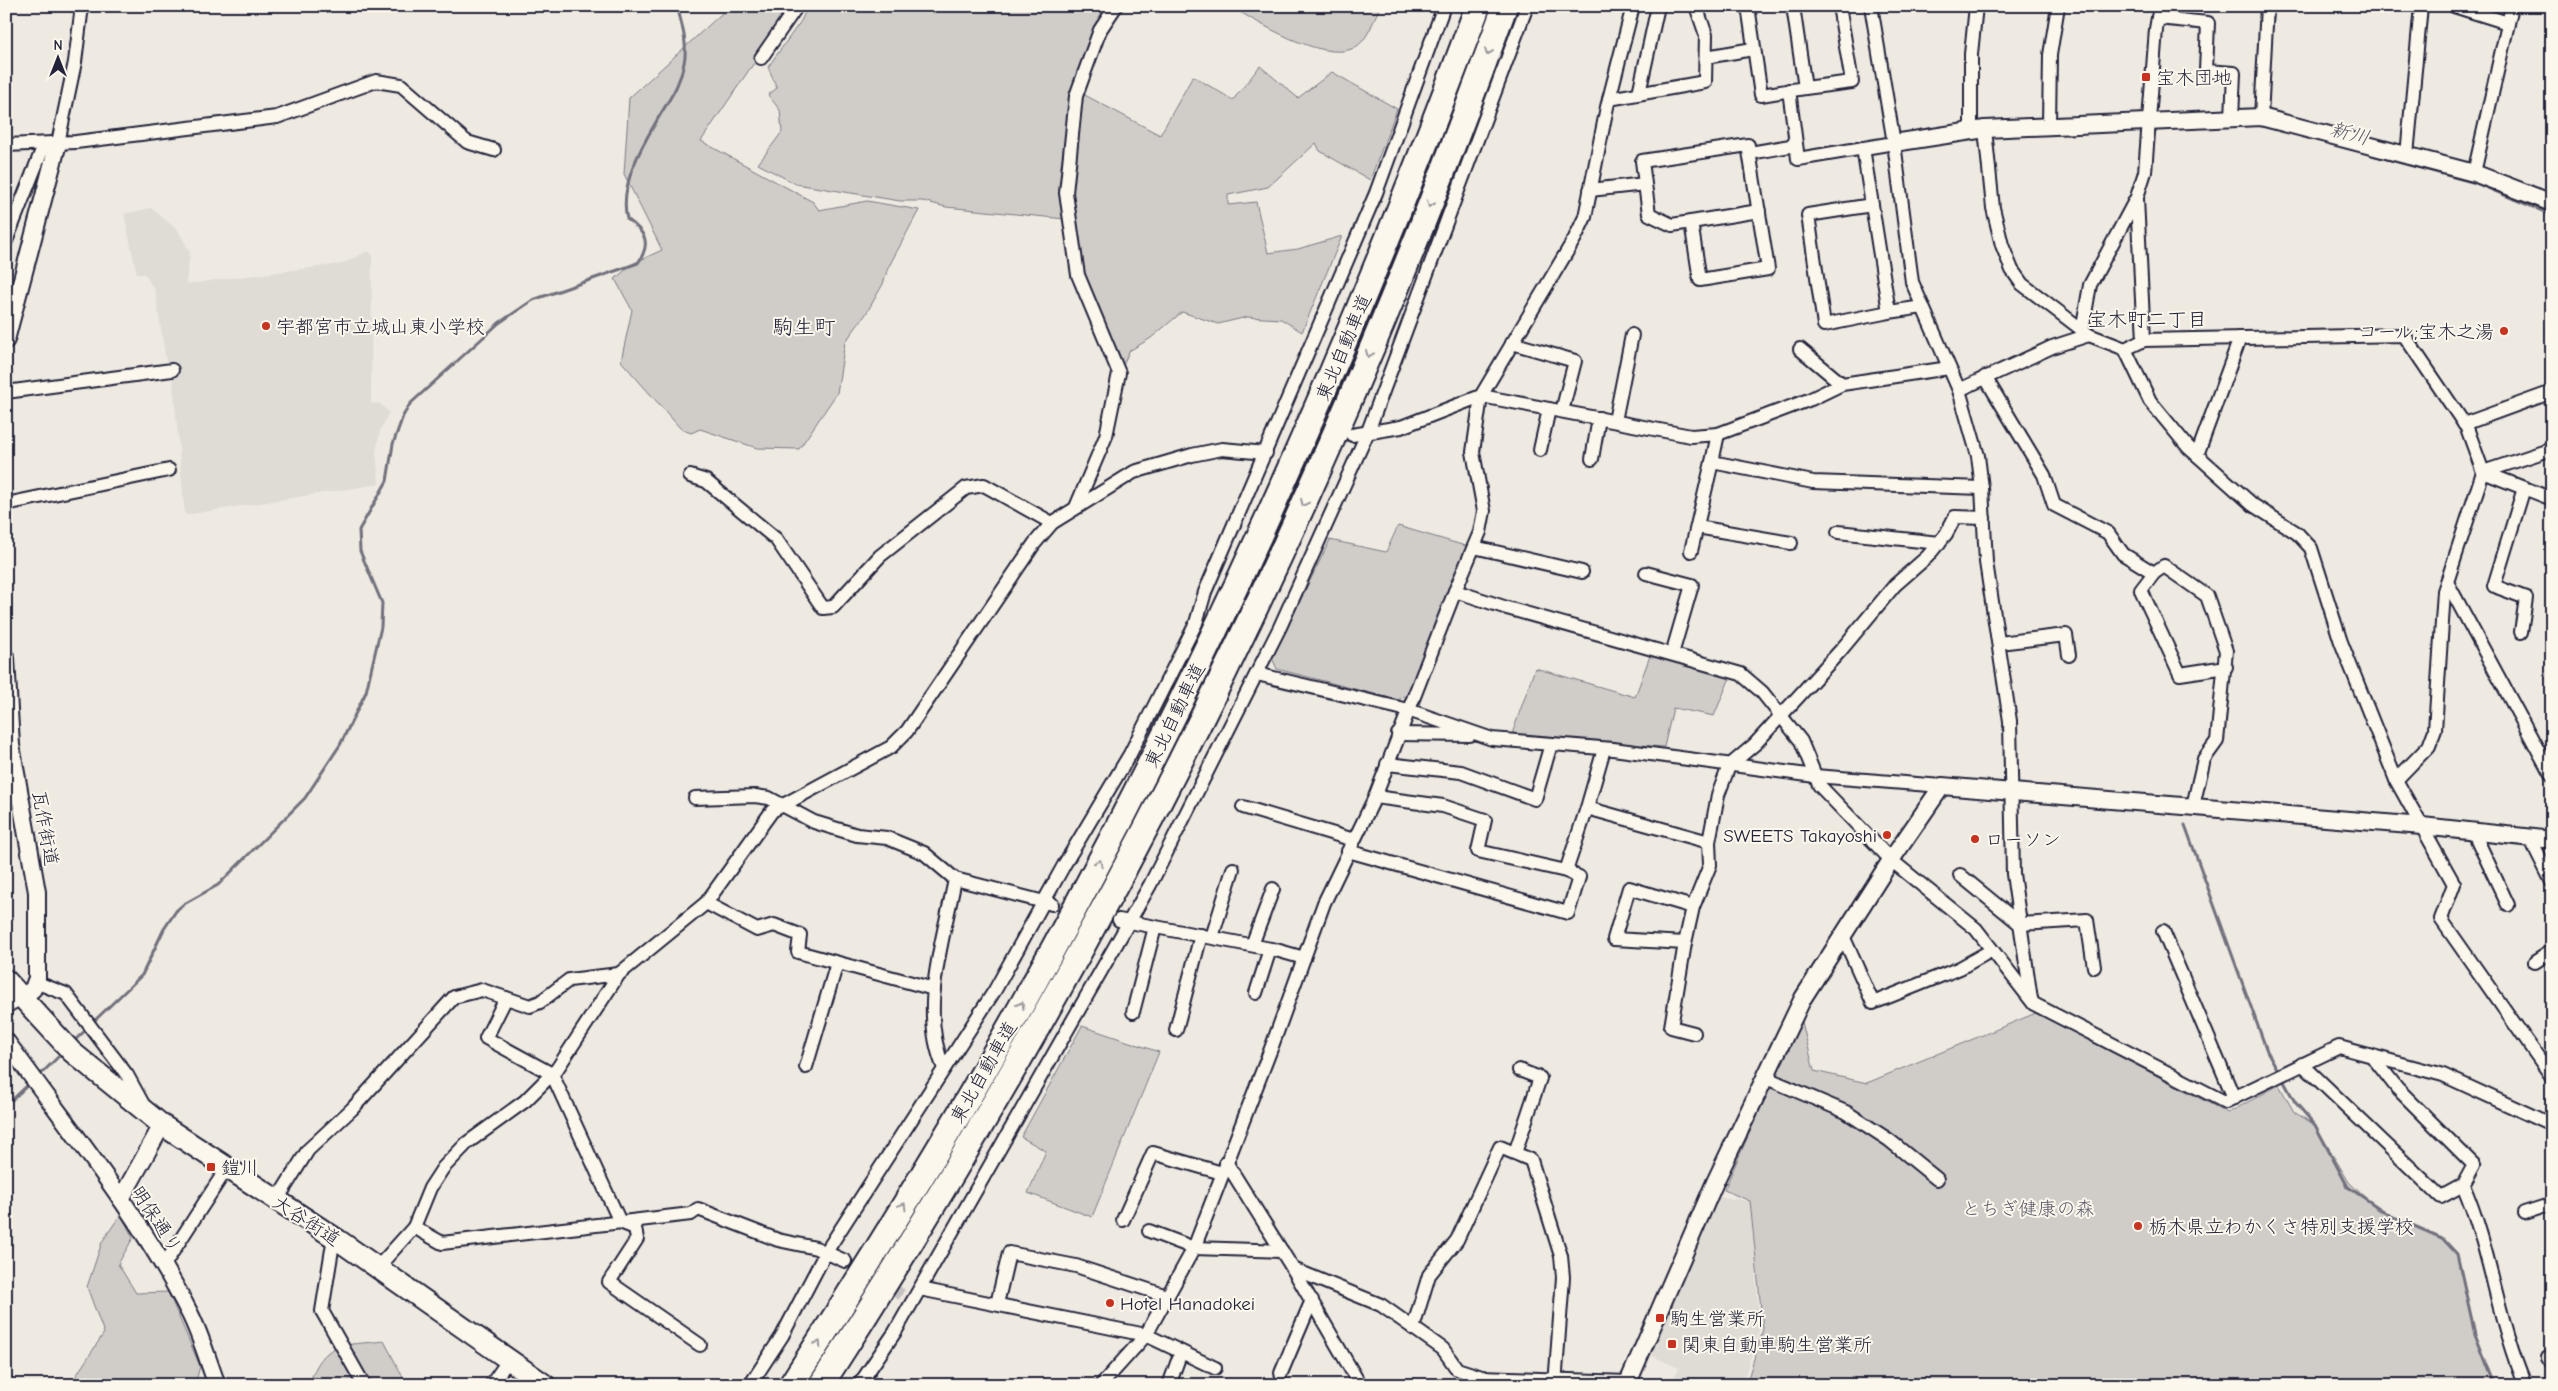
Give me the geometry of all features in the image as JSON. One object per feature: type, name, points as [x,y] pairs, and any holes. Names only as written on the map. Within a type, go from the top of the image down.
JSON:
[{"type":"highway","name":"東北自動車道","points":[[791,1385],[892,1225],[1002,1039],[1084,893],[1161,743],[1232,597],[1323,396],[1430,136],[1478,6]]},
{"type":"highway","name":"東北自動車道","points":[[821,1385],[916,1234],[1033,1036],[1107,903],[1185,752],[1256,606],[1333,439],[1454,144],[1505,6]]},
{"type":"main road","points":[[6,980],[14,1002]]},
{"type":"main road","name":"大谷街道","points":[[14,1002],[155,1120],[334,1237],[510,1358],[546,1385]]},
{"type":"street","points":[[6,340],[51,144],[75,62],[82,6]]},
{"type":"street","points":[[761,58],[797,6]]},
{"type":"street","points":[[1076,507],[1106,436],[1119,373],[1078,275],[1066,194],[1076,96],[1100,30],[1116,6]]},
{"type":"street","points":[[750,1385],[782,1336],[826,1252],[1048,903],[1130,754],[1196,623],[1205,592],[1266,453],[1292,409],[1376,193],[1444,6]]},
{"type":"street","points":[[860,1385],[909,1298],[920,1289],[1124,921],[1257,674],[1280,627],[1367,434],[1527,6]]},
{"type":"street","points":[[1101,1385],[1146,1335],[1194,1248],[1324,903],[1375,796],[1398,734],[1480,532],[1484,511],[1473,452],[1480,396],[1575,238],[1585,217],[1609,99],[1634,6]]},
{"type":"street","points":[[1639,94],[1658,6]]},
{"type":"street","points":[[1609,99],[1705,82],[1706,35],[1696,6]]},
{"type":"street","points":[[1748,6],[1761,94],[1852,82],[1839,6]]},
{"type":"street","points":[[1793,6],[1805,88]]},
{"type":"street","points":[[1871,6],[1894,143],[1912,282],[1958,390],[1978,456],[1982,488],[1986,562],[2010,721],[2013,874],[2031,999]]},
{"type":"street","points":[[1976,6],[1972,54],[1978,130],[1993,208],[2002,245],[2012,270],[2022,284],[2086,333],[2125,349],[2150,401],[2197,455],[2253,505],[2297,533],[2311,548],[2342,642],[2396,780],[2454,884],[2440,919],[2552,1076]]},
{"type":"street","points":[[2049,125],[2050,55],[2058,6]]},
{"type":"street","points":[[2261,117],[2267,6]]},
{"type":"street","points":[[2408,155],[2421,6]]},
{"type":"street","points":[[2454,6],[2508,23]]},
{"type":"street","points":[[2474,173],[2512,6]]},
{"type":"street","points":[[2086,333],[2090,286],[2137,197],[2145,172],[2159,12],[2208,23],[2206,71],[2234,73],[2232,118]]},
{"type":"street","points":[[1706,57],[1753,49]]},
{"type":"street","points":[[6,145],[51,144],[277,117],[376,81],[401,85],[467,142],[494,150]]},
{"type":"street","points":[[1789,90],[1798,158],[1978,130],[2049,125],[2261,117],[2474,173],[2552,204]]},
{"type":"street","points":[[6,241],[51,144]]},
{"type":"street","points":[[1691,222],[1700,280],[1768,269],[1759,211],[1750,153],[1748,145],[1642,161],[1649,214],[1672,225],[1759,211]]},
{"type":"street","points":[[1750,153],[1796,145]]},
{"type":"street","points":[[1863,148],[1888,312]]},
{"type":"street","points":[[1590,190],[1645,184]]},
{"type":"street","points":[[2137,197],[2144,340]]},
{"type":"street","points":[[1872,205],[1808,215],[1824,325],[1923,307]]},
{"type":"street","points":[[1958,390],[2086,333]]},
{"type":"street","points":[[2125,349],[2144,340],[2404,334],[2464,424],[2483,472],[2444,591],[2435,730],[2429,746],[2396,780]]},
{"type":"street","points":[[1615,421],[1632,335]]},
{"type":"street","points":[[2197,455],[2240,338]]},
{"type":"street","points":[[1512,343],[1575,361],[1562,411]]},
{"type":"street","points":[[1800,349],[1842,384]]},
{"type":"street","points":[[1352,435],[1401,427],[1480,396],[1690,436],[1718,434],[1811,399],[1842,384],[1949,368]]},
{"type":"street","points":[[6,392],[172,370]]},
{"type":"street","points":[[1985,377],[2044,475],[2054,505],[2108,533],[2123,554],[2154,573]]},
{"type":"street","points":[[2464,424],[2552,392]]},
{"type":"street","points":[[1540,450],[1549,409]]},
{"type":"street","points":[[1592,459],[1599,418]]},
{"type":"street","points":[[1691,551],[1718,434]]},
{"type":"street","points":[[378,1267],[414,1227],[430,1188],[443,1168],[467,1143],[525,1101],[552,1074],[619,974],[706,903],[772,810],[891,746],[907,731],[1034,544],[1052,523],[1134,472],[1192,455],[1222,449],[1266,453]]},
{"type":"street","points":[[2483,472],[2552,450]]},
{"type":"street","points":[[1712,462],[1814,482],[1982,488]]},
{"type":"street","points":[[6,504],[169,470]]},
{"type":"street","points":[[2483,472],[2552,499]]},
{"type":"street","points":[[690,476],[706,482],[776,539],[823,608],[832,607],[880,556],[966,488],[984,485],[1052,523]]},
{"type":"street","points":[[2521,632],[2526,598],[2494,586],[2524,488]]},
{"type":"street","points":[[1694,1033],[1671,1027],[1693,907],[1710,865],[1709,842],[1718,794],[1729,766],[1755,744],[1841,650],[1895,585],[1927,557],[1955,517],[1984,518]]},
{"type":"street","points":[[1697,527],[1791,543]]},
{"type":"street","points":[[1838,532],[1938,543]]},
{"type":"street","points":[[1474,547],[1582,572]]},
{"type":"street","points":[[2193,806],[2204,759],[2217,741],[2226,666],[2226,651],[2207,596],[2164,566],[2154,573],[2141,590],[2180,674],[2226,666]]},
{"type":"street","points":[[1646,573],[1692,585],[1672,654]]},
{"type":"street","points":[[2447,582],[2552,776]]},
{"type":"street","points":[[1455,591],[1741,674],[1762,692],[1801,741],[1818,785],[1891,860],[1976,929],[2034,1004],[2225,1102],[2339,1047],[2443,1075],[2552,1125]]},
{"type":"street","points":[[1999,643],[2066,635],[2069,655]]},
{"type":"street","name":"瓦作街道","points":[[6,658],[13,793],[37,892],[35,982]]},
{"type":"street","points":[[1257,674],[1408,710],[1492,739],[1604,749],[1815,776],[2193,806],[2422,826],[2552,840]]},
{"type":"street","points":[[1398,734],[1480,735]]},
{"type":"street","points":[[1387,764],[1461,772],[1535,799],[1551,744]]},
{"type":"street","points":[[1566,871],[1604,749]]},
{"type":"street","points":[[1293,1269],[1381,1305],[1443,1349],[1457,1369],[1482,1377],[1627,1383],[1715,1182],[1803,998],[1891,860],[1942,786]]},
{"type":"street","points":[[695,798],[755,796],[769,798],[814,822],[857,835],[887,838],[924,853],[956,879],[1048,903]]},
{"type":"street","points":[[1243,807],[1351,846],[1568,913],[1579,877],[1566,871],[1478,851],[1485,820],[1442,806],[1375,796]]},
{"type":"street","points":[[1587,808],[1709,842]]},
{"type":"street","points":[[2473,832],[2508,905]]},
{"type":"street","points":[[2530,838],[2552,882]]},
{"type":"street","points":[[1176,1030],[1207,936],[1233,869]]},
{"type":"street","points":[[1960,876],[2020,924],[2087,920],[2094,967]]},
{"type":"street","points":[[944,1068],[936,1050],[932,1020],[934,989],[956,879]]},
{"type":"street","points":[[1685,943],[1614,939],[1629,888],[1693,907]]},
{"type":"street","points":[[1252,945],[1273,889]]},
{"type":"street","points":[[706,903],[757,930],[774,924],[800,935],[798,952],[934,989]]},
{"type":"street","points":[[1124,921],[1252,945],[1304,958]]},
{"type":"street","points":[[1134,1012],[1155,927]]},
{"type":"street","points":[[2163,931],[2234,1098]]},
{"type":"street","points":[[1842,936],[1872,1003],[1960,968],[1992,950]]},
{"type":"street","points":[[1256,993],[1270,949]]},
{"type":"street","points":[[2535,962],[2552,951]]},
{"type":"street","points":[[806,1067],[837,963]]},
{"type":"street","points":[[276,1200],[308,1150],[352,1109],[454,997],[482,990],[530,1006],[540,1002],[569,980],[619,974]]},
{"type":"street","points":[[14,1002],[33,989],[35,982],[66,994],[127,1075],[155,1120],[121,1199]]},
{"type":"street","points":[[506,998],[486,1038],[552,1074],[620,1222],[635,1228],[637,1239],[609,1282],[700,1345]]},
{"type":"street","name":"明保通り","points":[[6,1041],[121,1199],[164,1265],[190,1316],[217,1385]]},
{"type":"street","points":[[2302,1064],[2442,1198],[2463,1185],[2474,1165],[2396,1088],[2372,1056]]},
{"type":"street","points":[[1515,1153],[1540,1078],[1519,1070]]},
{"type":"street","points":[[1764,1077],[1846,1112],[1889,1140],[1937,1179]]},
{"type":"street","points":[[1413,1328],[1429,1275],[1457,1240],[1500,1147],[1531,1160],[1561,1256],[1563,1278],[1555,1381]]},
{"type":"street","points":[[1123,1220],[1153,1153],[1224,1168],[1282,1251],[1360,1385]]},
{"type":"street","points":[[164,1265],[227,1168]]},
{"type":"street","points":[[2463,1185],[2474,1209],[2492,1269],[2511,1352],[2525,1385]]},
{"type":"street","points":[[2524,1213],[2552,1204]]},
{"type":"street","points":[[414,1227],[442,1243],[691,1214],[698,1209],[778,1240],[826,1252],[845,1261]]},
{"type":"street","points":[[1149,1231],[1194,1248],[1282,1251]]},
{"type":"street","points":[[334,1237],[322,1311],[364,1385]]},
{"type":"street","points":[[997,1304],[1009,1253],[1076,1266],[1167,1296]]},
{"type":"street","points":[[920,1289],[1146,1335],[1216,1368]]},
{"type":"street","points":[[1281,1373],[1312,1300]]},
{"type":"street","points":[[1169,1385],[1181,1352]]},
{"type":"street","points":[[491,1385],[510,1358]]},
{"type":"shaded area","name":"宇都宮市立城山東小学校","points":[[151,208],[178,230],[190,253],[186,284],[341,264],[368,251],[372,254],[371,404],[379,403],[389,412],[380,431],[376,452],[379,484],[185,515],[172,370],[166,361],[155,291],[145,274],[137,274],[124,214]]},
{"type":"shaded area","name":"関東自動車駒生営業所","points":[[1718,1197],[1750,1201],[1760,1328],[1742,1385],[1670,1385],[1679,1368],[1648,1354]]},
{"type":"green space","points":[[730,6],[791,6],[788,19],[749,70],[701,141],[813,202],[819,210],[867,201],[919,210],[888,268],[883,284],[866,314],[845,342],[837,393],[799,449],[757,448],[700,429],[691,433],[681,429],[621,361],[632,310],[615,279],[632,264],[662,250],[624,174],[629,98]]},
{"type":"green space","points":[[808,6],[1114,6],[1072,100],[1061,165],[1065,219],[946,207],[923,201],[900,201],[796,184],[758,164],[782,132],[780,110],[768,95],[777,88],[768,67],[801,21]]},
{"type":"green space","points":[[1230,6],[1380,6],[1370,29],[1359,45],[1341,51],[1308,46],[1290,39]]},
{"type":"green space","points":[[1260,66],[1298,98],[1332,72],[1397,109],[1370,180],[1320,151],[1316,143],[1268,187],[1228,195],[1228,205],[1256,202],[1268,253],[1298,249],[1342,236],[1302,332],[1281,319],[1247,317],[1218,324],[1182,312],[1151,338],[1129,351],[1122,368],[1076,263],[1071,210],[1081,93],[1160,135],[1193,76],[1233,100]]},
{"type":"green space","points":[[1398,526],[1469,547],[1407,695],[1398,700],[1277,669],[1272,658],[1330,540],[1386,552]]},
{"type":"green space","points":[[1651,653],[1731,675],[1714,716],[1673,708],[1664,747],[1512,734],[1535,668],[1635,697]]},
{"type":"green space","name":"とちぎ健康の森","points":[[2036,1013],[2228,1113],[2279,1085],[2294,1112],[2315,1125],[2349,1182],[2378,1210],[2442,1238],[2457,1254],[2475,1334],[2495,1385],[1746,1385],[1763,1329],[1750,1201],[1724,1190],[1789,1045],[1802,1022],[1814,1071],[1867,1083]]},
{"type":"green space","points":[[1082,1026],[1159,1052],[1092,1217],[1028,1193],[1046,1151],[1021,1137]]},
{"type":"green space","points":[[121,1214],[133,1238],[118,1264],[136,1293],[168,1292],[200,1366],[195,1385],[70,1385],[104,1333],[87,1287],[102,1242]]},
{"type":"green space","points":[[384,1341],[407,1385],[309,1385],[321,1359],[328,1352],[346,1345]]},
{"type":"waterway","points":[[92,1023],[142,975],[164,929],[176,911],[184,904],[218,885],[305,798],[340,745],[366,692],[381,627],[382,603],[360,551],[359,530],[387,481],[393,444],[403,416],[410,404],[499,323],[533,300],[638,263],[645,249],[645,243],[642,233],[627,219],[625,207],[626,194],[632,169],[673,94],[682,72],[685,42],[677,6]]},
{"type":"waterway","name":"新川","points":[[2269,8],[2274,9],[2272,28]]},
{"type":"waterway","name":"新川","points":[[2372,155],[2476,183],[2552,215]]},
{"type":"waterway","points":[[2185,825],[2267,1051],[2279,1072]]},
{"type":"waterway","points":[[73,1042],[88,1028]]},
{"type":"waterway","points":[[39,1076],[63,1052]]},
{"type":"waterway","points":[[2282,1078],[2295,1102],[2315,1125],[2348,1187],[2391,1216],[2442,1238],[2457,1254],[2475,1334],[2495,1385]]},
{"type":"waterway","points":[[6,1101],[13,1099],[30,1083]]},
{"type":"tunnel","points":[[1298,412],[1340,430]]},
{"type":"tunnel","points":[[1052,904],[1119,920]]},
{"type":"tunnel","points":[[845,1261],[904,1296]]},
{"type":"place","name":"宝木団地","points":[[2146,77]]},
{"type":"place","name":"宇都宮市立城山東小学校","points":[[266,326]]},
{"type":"place","name":"コール;宝木之湯","points":[[2504,331]]},
{"type":"place","name":"SWEETS Takayoshi","points":[[1887,835]]},
{"type":"place","name":"ローソン","points":[[1975,839]]},
{"type":"place","name":"鎧川","points":[[211,1167]]},
{"type":"place","name":"栃木県立わかくさ特別支援学校","points":[[2138,1226]]},
{"type":"place","name":"Hotel Hanadokei","points":[[1110,1303]]},
{"type":"place","name":"駒生営業所","points":[[1660,1318]]},
{"type":"place","name":"関東自動車駒生営業所","points":[[1672,1344]]},
{"type":"district","name":"宝木町二丁目","points":[[2147,319]]},
{"type":"district","name":"駒生町","points":[[804,327]]}]
